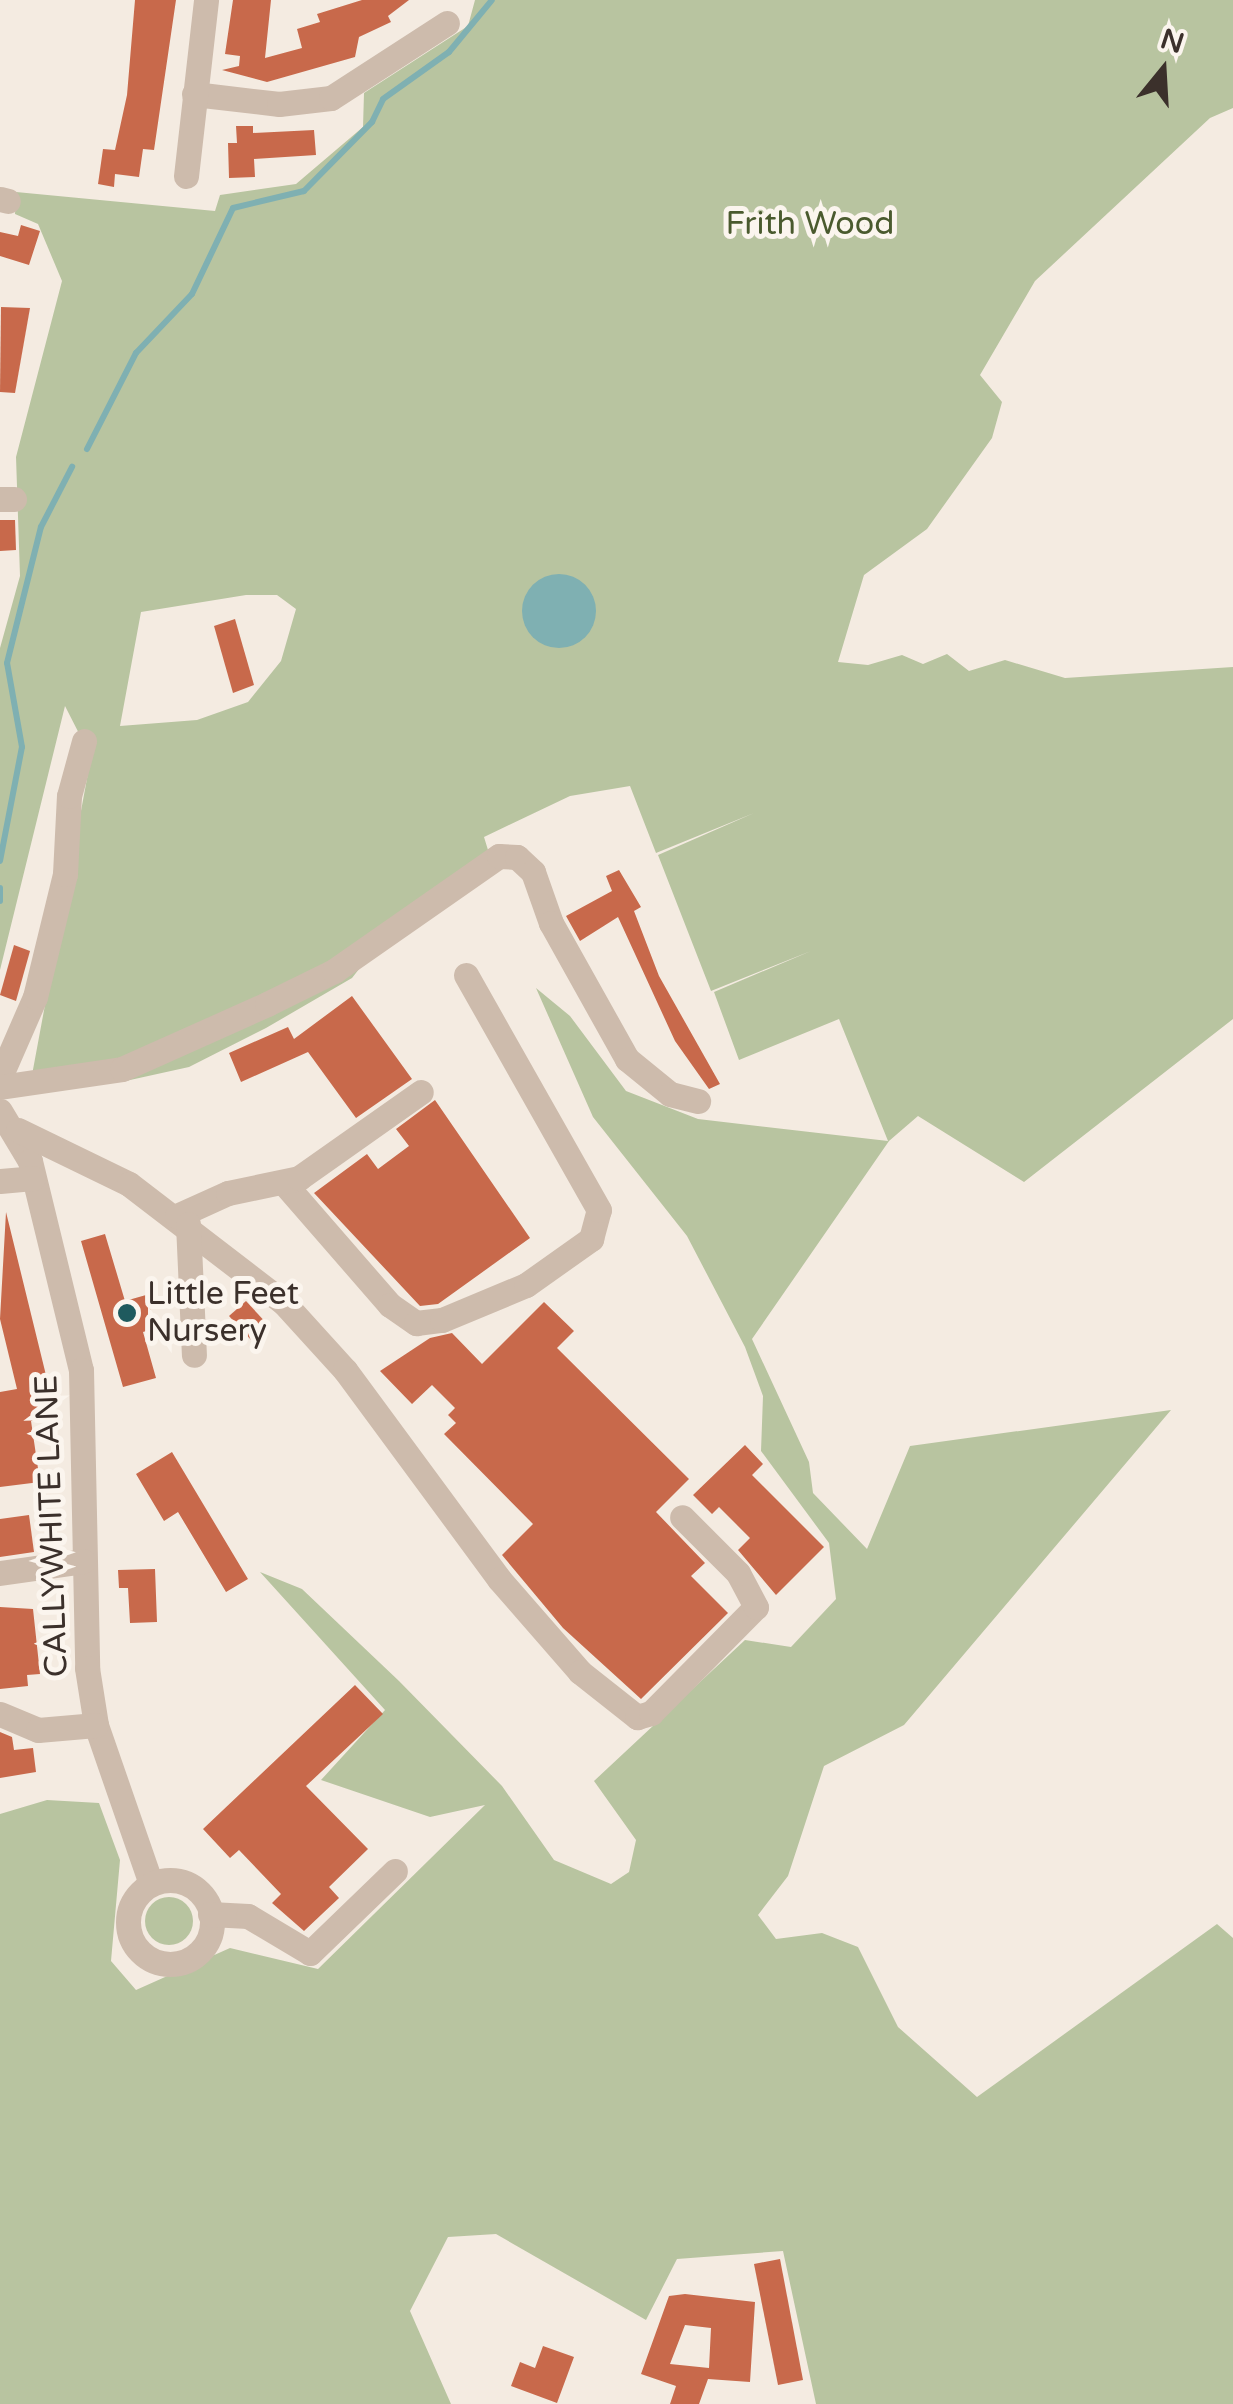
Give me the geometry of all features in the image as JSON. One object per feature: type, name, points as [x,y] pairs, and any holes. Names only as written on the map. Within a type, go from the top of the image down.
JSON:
[{"type":"street","points":[[187,176],[206,0]]},
{"type":"street","points":[[194,94],[279,104],[331,98],[380,73],[437,21]]},
{"type":"street","points":[[0,1078],[23,1031],[52,927],[84,741]]},
{"type":"street","points":[[0,1087],[122,1069],[267,1004],[334,971],[499,856],[517,857],[533,872],[551,923],[627,1060],[670,1094],[698,1101]]},
{"type":"street","points":[[283,1182],[390,1306],[416,1323],[442,1320],[526,1286],[591,1239],[599,1210],[466,975]]},
{"type":"street","points":[[182,1220],[228,1193],[283,1182],[421,1092]]},
{"type":"street","points":[[9,1121],[182,1220],[296,1316],[499,1579],[580,1672],[637,1718],[652,1713],[756,1607],[738,1573],[682,1517]]},
{"type":"street","name":"CALLYWHITE LANE","points":[[9,1121],[33,1178],[81,1370],[83,1561],[96,1725],[151,1884]]},
{"type":"street","points":[[0,1181],[33,1178]]},
{"type":"street","points":[[182,1220],[194,1355]]},
{"type":"street","points":[[0,1573],[83,1561]]},
{"type":"street","points":[[0,1714],[38,1730],[96,1725]]},
{"type":"street","points":[[210,1914],[248,1916],[310,1953],[396,1871]]},
{"type":"street","points":[[151,1884],[194,1887],[210,1914],[210,1935],[194,1956],[153,1960],[128,1928],[134,1900],[151,1884]]},
{"type":"green space","name":"Frith Wood","points":[[475,0],[1233,0],[1233,108],[1210,118],[1035,281],[980,375],[1002,402],[992,438],[927,529],[864,575],[838,662],[868,665],[902,655],[923,664],[947,654],[969,671],[1005,660],[1065,678],[1233,667],[1233,1019],[1024,1182],[918,1116],[889,1141],[752,1339],[809,1462],[813,1493],[867,1549],[910,1446],[1171,1410],[904,1725],[824,1766],[788,1876],[758,1915],[776,1939],[822,1933],[858,1947],[898,2027],[977,2097],[1217,1924],[1233,1938],[1233,2404],[816,2404],[783,2251],[677,2259],[646,2320],[496,2234],[448,2237],[410,2311],[451,2404],[0,2404],[0,1814],[47,1800],[99,1803],[120,1860],[111,1961],[136,1990],[230,1948],[318,1969],[485,1805],[430,1817],[321,1780],[385,1710],[260,1572],[302,1589],[399,1681],[502,1786],[554,1860],[611,1884],[629,1872],[636,1840],[594,1781],[745,1640],[791,1647],[836,1599],[829,1543],[761,1451],[763,1396],[745,1347],[687,1236],[593,1117],[536,988],[570,1016],[626,1091],[698,1119],[888,1141],[839,1019],[739,1060],[714,992],[811,951],[711,991],[658,855],[754,813],[656,853],[630,786],[570,796],[484,837],[488,850],[388,932],[352,978],[266,1028],[189,1067],[121,1082],[32,1075],[91,757],[65,706],[0,970],[0,648],[20,576],[16,457],[62,281],[38,224],[15,214],[16,192],[215,211],[220,195],[296,184],[363,127],[364,93],[468,26]],"holes":[[[246,595],[277,595],[296,609],[281,661],[248,702],[197,720],[120,726],[141,612]]]},
{"type":"green space","points":[[169,1897],[186,1904],[193,1921],[186,1938],[169,1945],[152,1938],[145,1921],[152,1904]]},
{"type":"water","points":[[559,574],[585,585],[596,611],[585,637],[559,648],[533,637],[522,611],[533,585]]},
{"type":"building","points":[[135,0],[176,0],[154,150],[143,149],[139,177],[115,174],[114,187],[98,184],[103,149],[115,150],[127,95]]},
{"type":"building","points":[[233,0],[271,0],[265,58],[302,48],[297,29],[320,22],[317,14],[362,0],[409,0],[388,16],[391,22],[359,37],[355,57],[267,82],[222,70],[239,66],[240,56],[225,54]]},
{"type":"building","points":[[236,126],[253,126],[253,133],[314,130],[316,155],[254,159],[255,177],[229,178],[228,143],[237,143]]},
{"type":"building","points":[[21,225],[40,231],[29,265],[0,256],[0,232],[18,236]]},
{"type":"building","points":[[1,307],[30,308],[15,393],[0,392]]},
{"type":"building","points":[[0,520],[15,520],[16,550],[0,551]]},
{"type":"building","points":[[235,619],[254,685],[233,693],[214,626]]},
{"type":"building","points":[[619,870],[641,907],[634,911],[659,976],[720,1084],[709,1089],[675,1041],[618,917],[580,941],[566,916],[612,891],[606,876]]},
{"type":"building","points":[[14,945],[30,951],[16,1001],[0,995]]},
{"type":"building","points":[[352,996],[412,1079],[356,1118],[308,1052],[241,1082],[229,1053],[288,1027],[294,1039]]},
{"type":"building","points":[[435,1100],[530,1238],[438,1304],[420,1306],[314,1193],[367,1154],[378,1169],[409,1146],[396,1129]]},
{"type":"building","points":[[6,1212],[56,1416],[31,1421],[40,1482],[0,1487],[0,1392],[17,1389],[0,1319]]},
{"type":"building","name":"Little Feet Nursery","points":[[105,1234],[125,1301],[146,1295],[156,1328],[143,1332],[156,1378],[123,1387],[81,1241]]},
{"type":"building","points":[[246,1301],[269,1326],[252,1341],[229,1316]]},
{"type":"building","points":[[544,1302],[574,1331],[557,1348],[689,1479],[656,1512],[705,1563],[691,1576],[728,1613],[641,1699],[563,1628],[502,1555],[533,1524],[444,1434],[456,1423],[448,1415],[455,1408],[432,1385],[412,1404],[380,1371],[430,1338],[452,1333],[482,1364]]},
{"type":"building","points":[[745,1445],[763,1464],[752,1475],[824,1547],[776,1595],[738,1550],[750,1538],[719,1507],[712,1514],[693,1495]]},
{"type":"building","points":[[172,1452],[248,1579],[226,1592],[178,1512],[164,1521],[136,1474]]},
{"type":"building","points":[[29,1515],[34,1552],[0,1557],[0,1519]]},
{"type":"building","points":[[155,1569],[157,1622],[130,1623],[128,1588],[119,1588],[118,1570]]},
{"type":"building","points":[[0,1607],[33,1609],[40,1674],[27,1675],[28,1686],[0,1689]]},
{"type":"building","points":[[355,1685],[383,1714],[306,1786],[368,1849],[329,1887],[339,1898],[304,1931],[272,1903],[281,1894],[239,1850],[230,1858],[203,1829]]},
{"type":"building","points":[[0,1732],[12,1737],[14,1750],[33,1748],[36,1772],[0,1778]]},
{"type":"building","points":[[780,2259],[803,2380],[778,2385],[754,2264]]},
{"type":"building","points":[[685,2294],[755,2302],[750,2382],[708,2379],[699,2404],[670,2404],[676,2386],[641,2374],[669,2296]],"holes":[[[685,2325],[711,2328],[709,2368],[670,2364]]]},
{"type":"building","points":[[543,2346],[574,2357],[557,2403],[511,2386],[520,2362],[535,2368]]},
{"type":"waterway","points":[[87,449],[136,353],[192,294],[233,208],[304,191],[372,122],[383,99],[449,52],[492,0]]},
{"type":"waterway","points":[[0,861],[22,747],[7,663],[41,527],[72,467]]},
{"type":"waterway","points":[[0,888],[0,901]]},
{"type":"place","name":"Little Feet Nursery","points":[[127,1313]]}]
